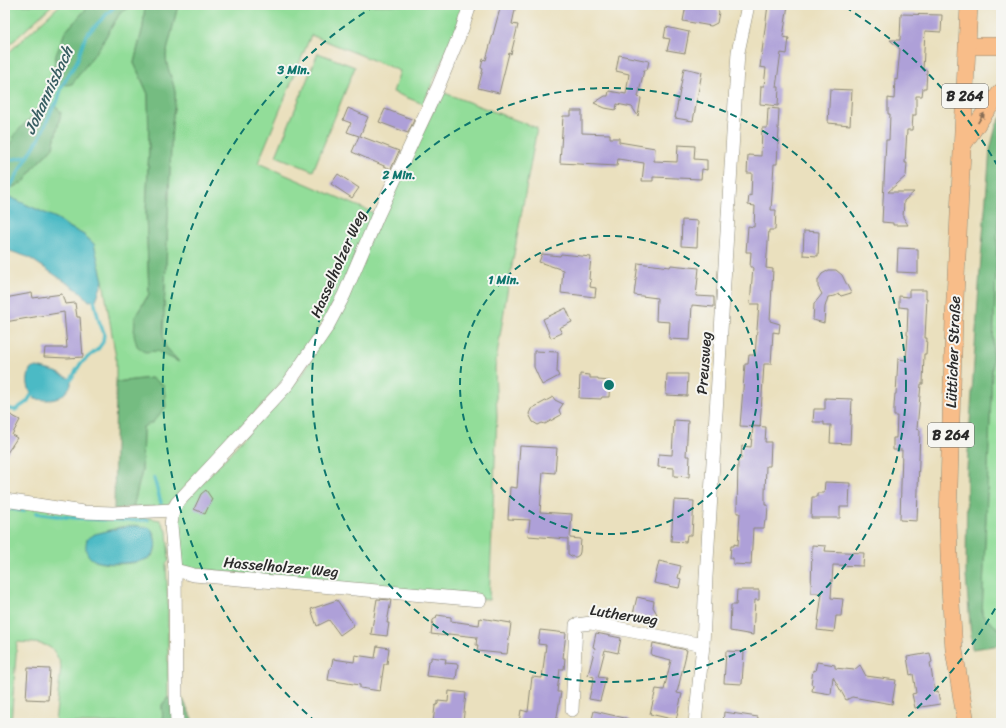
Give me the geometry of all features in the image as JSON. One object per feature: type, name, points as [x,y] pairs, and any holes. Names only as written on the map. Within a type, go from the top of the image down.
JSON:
[{"type":"main road","name":"Lütticher Straße","points":[[966,723],[954,650],[948,519],[954,326],[969,5]]},
{"type":"main road","points":[[968,46],[1001,46]]},
{"type":"main road","name":"B 264","points":[[962,146],[1001,92]]},
{"type":"street","name":"Hasselholzer Weg","points":[[173,510],[177,503],[288,384],[327,327],[344,295],[378,215],[438,87],[462,29],[470,5]]},
{"type":"street","name":"Preusweg","points":[[695,723],[703,645],[738,52],[748,5]]},
{"type":"street","points":[[5,500],[83,512],[113,513],[173,510],[171,525],[175,570],[177,723]]},
{"type":"street","name":"Hasselholzer Weg","points":[[175,570],[194,575],[480,600]]},
{"type":"street","name":"Lutherweg","points":[[572,710],[576,626],[591,623],[703,645]]},
{"type":"green space","points":[[5,5],[52,5],[5,49]]},
{"type":"green space","points":[[60,5],[90,5],[65,32],[67,85],[71,84],[99,48],[120,13],[132,5],[145,5],[143,27],[134,63],[148,94],[149,148],[146,212],[149,294],[135,317],[157,351],[178,361],[165,346],[163,335],[172,123],[175,103],[174,87],[167,64],[166,55],[178,5],[465,5],[459,23],[423,104],[393,92],[400,71],[311,35],[258,163],[374,213],[339,294],[291,374],[167,506],[133,507],[142,471],[143,426],[153,422],[151,378],[116,382],[116,358],[103,281],[94,244],[84,235],[67,226],[58,219],[5,195],[5,185],[11,188],[24,182],[35,166],[53,147],[61,113],[9,150],[5,156],[5,56]]},
{"type":"green space","points":[[90,5],[132,5],[120,13],[99,48],[72,84],[64,85],[58,83],[52,78],[56,55],[65,32]]},
{"type":"green space","points":[[145,5],[178,5],[166,55],[167,64],[174,87],[175,103],[172,123],[163,335],[165,346],[179,362],[157,351],[145,352],[137,346],[134,335],[135,317],[149,294],[146,212],[149,148],[148,94],[134,63],[143,27]]},
{"type":"green space","points":[[318,53],[355,67],[313,171],[276,156]]},
{"type":"green space","points":[[442,92],[537,128],[506,298],[495,368],[497,416],[489,600],[180,567],[177,525],[178,509],[303,374]]},
{"type":"green space","points":[[45,107],[57,107],[61,113],[53,147],[35,166],[24,182],[11,188],[5,185],[5,156],[15,134],[30,118]]},
{"type":"green space","points":[[1001,117],[1001,174],[982,615],[1001,631],[1001,645],[972,649],[966,576],[967,469],[980,271],[990,150],[996,126]]},
{"type":"green space","points":[[1001,174],[1001,631],[982,615]]},
{"type":"green space","points":[[151,378],[164,385],[166,407],[153,422],[143,427],[142,471],[133,507],[114,509],[116,382]]},
{"type":"green space","points":[[5,504],[160,520],[167,531],[169,561],[166,564],[168,605],[168,697],[162,705],[163,723],[55,723],[61,666],[58,658],[53,650],[46,645],[17,642],[11,723],[5,723]],"holes":[[[139,526],[154,533],[155,550],[153,555],[148,558],[125,564],[108,564],[95,561],[91,536],[120,527]]]},
{"type":"green space","points":[[168,698],[183,699],[194,723],[163,723],[162,705]]},
{"type":"water","points":[[5,195],[58,219],[67,226],[84,235],[94,244],[103,281],[96,300],[89,301],[82,293],[28,257],[7,250],[5,252]]},
{"type":"water","points":[[37,367],[56,372],[71,379],[71,385],[64,394],[56,399],[35,399],[29,388],[28,378],[30,369]]},
{"type":"water","points":[[128,526],[150,528],[156,544],[155,551],[150,557],[136,562],[103,563],[96,561],[87,554],[87,539],[95,534]]},
{"type":"building","points":[[501,5],[516,5],[512,24],[518,25],[499,93],[478,88],[483,69],[481,68],[483,59],[486,60]]},
{"type":"building","points":[[686,5],[715,6],[719,12],[717,23],[711,26],[683,21]]},
{"type":"building","points":[[768,5],[788,5],[783,37],[789,38],[787,54],[781,53],[776,87],[779,87],[778,106],[760,104],[761,86],[764,86],[766,68],[760,67]]},
{"type":"building","points":[[901,14],[942,15],[941,32],[925,31],[923,70],[927,70],[926,88],[923,88],[922,96],[916,96],[916,115],[913,115],[912,130],[907,130],[905,163],[907,163],[906,176],[888,192],[914,192],[904,201],[903,217],[908,225],[893,225],[893,223],[882,222],[886,140],[889,140],[890,114],[888,114],[888,98],[894,99],[895,79],[897,80],[900,49],[890,40],[900,40]]},
{"type":"building","points":[[666,27],[689,32],[685,53],[667,50],[670,39],[664,38]]},
{"type":"building","points":[[619,55],[649,61],[647,70],[644,70],[638,97],[641,98],[638,116],[632,107],[617,104],[616,110],[605,108],[594,103],[605,96],[608,96],[609,91],[626,94],[629,74],[616,71]]},
{"type":"building","points":[[684,68],[702,72],[693,121],[675,118]]},
{"type":"building","points":[[830,89],[852,90],[850,125],[828,123]]},
{"type":"building","points":[[348,108],[368,117],[360,136],[399,151],[391,169],[352,152],[359,136],[347,132],[351,123],[343,120]]},
{"type":"building","points":[[768,108],[779,109],[777,164],[774,164],[771,210],[776,210],[775,230],[769,230],[766,268],[773,269],[770,321],[780,324],[779,333],[773,332],[771,364],[764,364],[760,427],[740,426],[745,364],[748,364],[749,355],[755,355],[759,304],[750,304],[753,267],[750,267],[751,252],[746,252],[748,226],[754,227],[755,206],[748,205],[749,195],[751,196],[752,173],[747,173],[748,155],[761,156],[762,128],[767,128]]},
{"type":"building","points":[[385,109],[414,120],[408,133],[379,122]]},
{"type":"building","points":[[571,111],[582,111],[582,133],[610,134],[610,138],[619,138],[619,142],[655,148],[654,161],[677,162],[678,145],[695,146],[694,159],[707,160],[707,170],[702,169],[701,179],[653,177],[653,181],[642,181],[644,163],[618,159],[617,166],[560,163],[563,116],[571,116]]},
{"type":"building","points":[[338,174],[359,188],[352,198],[331,184]]},
{"type":"building","points":[[682,220],[698,221],[697,247],[681,246]]},
{"type":"building","points":[[804,231],[819,232],[818,256],[803,255]]},
{"type":"building","points":[[898,248],[918,249],[918,273],[897,272]]},
{"type":"building","points":[[542,254],[591,257],[589,279],[591,280],[590,287],[596,288],[595,297],[561,293],[563,270],[539,262]]},
{"type":"building","points":[[638,263],[670,267],[671,265],[699,268],[696,296],[714,297],[714,307],[692,305],[690,340],[669,339],[670,322],[656,321],[657,298],[634,295]]},
{"type":"building","points":[[829,270],[836,270],[842,275],[851,293],[841,296],[839,294],[828,297],[825,307],[824,323],[813,320],[814,304],[822,294],[818,287],[818,280],[822,274]]},
{"type":"building","points":[[909,290],[926,290],[927,298],[925,338],[927,338],[926,354],[924,354],[923,384],[921,384],[917,429],[920,430],[917,521],[900,520],[902,450],[893,450],[893,438],[896,438],[897,416],[894,416],[894,406],[898,359],[906,360],[908,335],[908,308],[899,307],[899,296],[909,297]]},
{"type":"building","points":[[32,293],[33,298],[62,294],[65,304],[75,303],[77,317],[80,317],[83,357],[44,357],[45,348],[67,348],[64,312],[5,322],[5,298]]},
{"type":"building","points":[[566,308],[572,322],[559,328],[562,333],[551,338],[543,319]]},
{"type":"building","points":[[534,351],[558,352],[557,372],[559,376],[542,385],[534,367]]},
{"type":"building","points":[[580,374],[590,375],[590,378],[598,378],[598,380],[610,381],[609,397],[602,397],[601,399],[579,398]]},
{"type":"building","points":[[667,374],[688,374],[687,396],[666,395]]},
{"type":"building","points":[[553,397],[555,400],[563,404],[559,410],[561,415],[545,424],[542,423],[538,425],[533,422],[529,414],[531,409]]},
{"type":"building","points":[[825,398],[852,399],[850,444],[830,443],[831,425],[824,425],[824,422],[813,422],[814,409],[825,409]]},
{"type":"building","points":[[9,414],[20,420],[12,435],[17,438],[5,456],[5,421]]},
{"type":"building","points":[[674,420],[688,421],[686,456],[690,456],[689,477],[674,476],[674,468],[658,467],[659,454],[672,455]]},
{"type":"building","points":[[753,426],[766,427],[765,442],[771,442],[770,466],[766,466],[765,505],[768,505],[767,520],[765,520],[764,528],[753,528],[751,565],[733,564],[733,558],[730,558],[731,546],[734,546],[734,544],[738,545],[740,513],[737,513],[738,459],[741,459],[742,446],[751,447]]},
{"type":"building","points":[[520,446],[557,448],[555,473],[543,472],[540,512],[572,514],[570,538],[581,539],[580,552],[576,557],[568,554],[568,539],[528,536],[530,520],[508,519],[510,487],[517,488]]},
{"type":"building","points":[[825,482],[850,483],[849,507],[840,507],[840,518],[811,518],[812,497],[817,497],[817,493],[824,493]]},
{"type":"building","points":[[206,490],[212,499],[205,514],[194,509],[201,494]]},
{"type":"building","points":[[674,500],[694,501],[692,535],[687,535],[686,542],[671,541]]},
{"type":"building","points":[[812,545],[826,546],[825,551],[864,553],[863,566],[833,565],[831,598],[843,599],[841,616],[836,616],[834,632],[817,630],[822,593],[811,593]]},
{"type":"building","points":[[659,561],[681,566],[678,578],[681,579],[679,588],[654,583]]},
{"type":"building","points":[[737,590],[759,590],[759,600],[755,600],[753,635],[730,631],[731,605],[736,605]]},
{"type":"building","points":[[637,597],[654,601],[653,607],[657,614],[650,618],[633,614]]},
{"type":"building","points":[[377,599],[391,600],[387,623],[389,623],[387,636],[371,634]]},
{"type":"building","points":[[337,600],[354,625],[340,635],[329,620],[317,626],[311,609]]},
{"type":"building","points":[[437,615],[451,617],[451,621],[479,625],[480,618],[511,623],[507,654],[477,651],[477,637],[431,634],[433,620]]},
{"type":"building","points":[[540,630],[566,633],[563,658],[565,658],[564,669],[560,669],[557,692],[561,692],[556,723],[519,723],[521,710],[528,712],[532,677],[542,678],[546,645],[538,644]]},
{"type":"building","points":[[596,633],[621,638],[618,653],[605,650],[598,677],[606,678],[600,701],[589,699],[594,677],[588,675],[595,648],[593,647]]},
{"type":"building","points":[[653,643],[687,650],[677,693],[682,694],[676,720],[650,714],[656,689],[664,690],[671,660],[651,655]]},
{"type":"building","points":[[377,646],[389,648],[387,664],[384,664],[380,691],[360,688],[360,685],[328,680],[333,659],[354,662],[355,655],[375,658]]},
{"type":"building","points":[[726,651],[744,652],[742,684],[724,683]]},
{"type":"building","points":[[930,653],[932,662],[930,663],[935,692],[938,691],[940,704],[915,708],[912,694],[916,693],[913,674],[910,675],[907,657]]},
{"type":"building","points":[[431,657],[446,659],[445,663],[458,664],[456,679],[426,676],[428,662],[431,660]]},
{"type":"building","points":[[817,662],[835,665],[835,668],[854,670],[860,665],[866,676],[896,680],[892,704],[852,697],[846,700],[833,677],[831,694],[812,691],[813,685],[811,684],[813,670],[815,671]]},
{"type":"building","points":[[28,668],[50,669],[48,700],[26,699]]},
{"type":"building","points":[[449,691],[466,693],[463,723],[433,723],[435,706],[438,704],[438,701],[448,702]]},
{"type":"building","points":[[594,711],[629,719],[629,723],[591,723]]},
{"type":"building","points":[[724,712],[758,717],[757,723],[723,723]]},
{"type":"waterway","name":"Johannisbach","points":[[5,199],[5,195],[41,135],[52,109],[58,100],[62,86],[77,61],[86,35],[116,5]]},
{"type":"waterway","points":[[5,161],[29,156]]},
{"type":"waterway","points":[[66,381],[71,379],[81,363],[98,349],[103,342],[104,333],[99,321],[93,296]]},
{"type":"waterway","points":[[5,408],[15,410],[27,402],[32,394],[36,393]]},
{"type":"waterway","points":[[154,478],[161,503]]},
{"type":"waterway","points":[[5,508],[24,511]]},
{"type":"waterway","points":[[36,513],[92,519],[148,520]]}]
